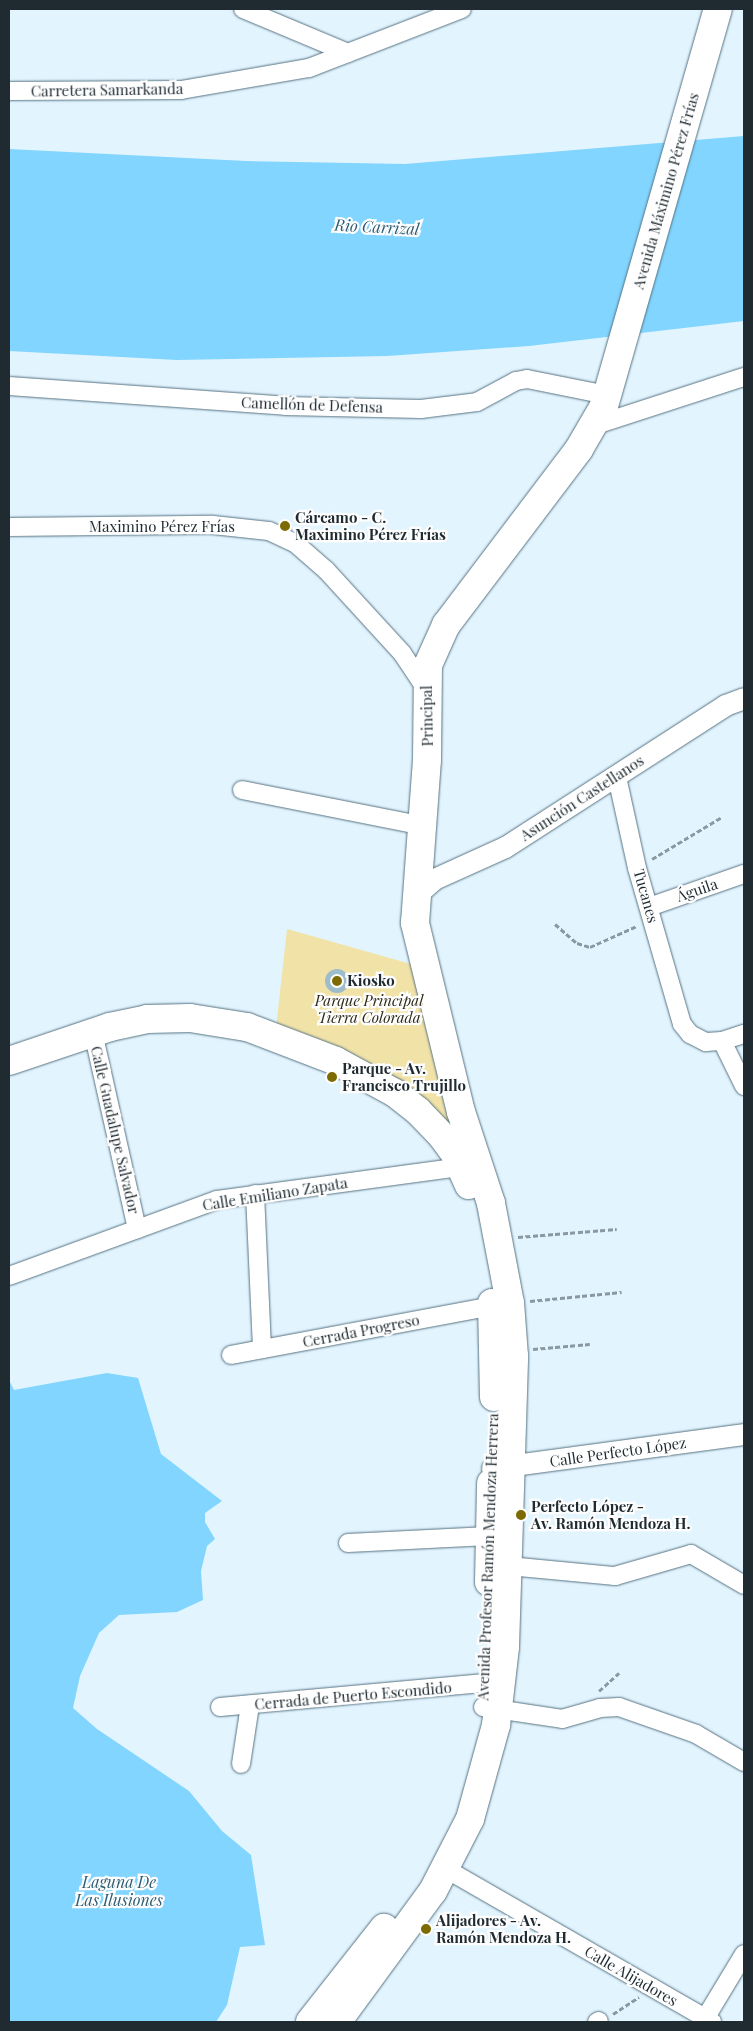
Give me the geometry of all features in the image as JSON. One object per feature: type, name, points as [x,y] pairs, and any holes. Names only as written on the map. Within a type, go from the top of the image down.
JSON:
[{"type":"main road","name":"Avenida Máximino Pérez Frías","points":[[611,384],[718,9]]},
{"type":"main road","name":"Principal","points":[[460,1112],[416,935],[428,738],[427,690],[430,654],[442,630],[596,424],[611,384]]},
{"type":"main road","name":"Avenida Profesor Ramón Mendoza Herrera","points":[[9,1061],[128,1022],[167,1017],[246,1027],[301,1046],[363,1074],[395,1093],[431,1123],[462,1167],[473,1199],[514,1351],[501,1468],[489,1536],[499,1565]]},
{"type":"main road","points":[[431,1123],[448,1126],[456,1121],[460,1112]]},
{"type":"main road","name":"Avenida Profesor Ramón Mendoza Herrera","points":[[320,2021],[446,1869],[480,1792],[499,1565],[501,1468],[495,1368],[501,1305],[499,1238],[460,1112]]},
{"type":"main road","name":"Avenida Profesor Ramón Mendoza Herrera","points":[[320,2021],[406,1899],[435,1852],[466,1778],[489,1700]]},
{"type":"street","points":[[242,9],[348,53]]},
{"type":"street","name":"Carretera Samarkanda","points":[[9,92],[181,90],[309,68],[462,9]]},
{"type":"street","points":[[596,424],[744,377]]},
{"type":"street","name":"Camellón de Defensa","points":[[9,386],[285,406],[421,409],[477,402],[516,381],[527,379],[611,384]]},
{"type":"street","name":"Maximino Pérez Frías","points":[[9,527],[213,525],[269,531],[295,543],[326,570],[402,654],[427,690]]},
{"type":"street","name":"Asunción Castellanos","points":[[417,894],[434,879],[505,847],[617,777],[725,705],[744,698]]},
{"type":"street","name":"Tucanes","points":[[617,777],[637,868],[651,912],[678,1015],[684,1028],[696,1039],[722,1041]]},
{"type":"street","points":[[242,790],[422,826]]},
{"type":"street","name":"Águila","points":[[651,912],[744,874]]},
{"type":"street","name":"Calle Guadalupe Salvador","points":[[93,1032],[137,1229]]},
{"type":"street","points":[[744,1034],[722,1041],[744,1086]]},
{"type":"street","name":"Calle Emiliano Zapata","points":[[9,1276],[199,1205],[255,1194],[462,1167]]},
{"type":"street","points":[[255,1194],[262,1349]]},
{"type":"street","name":"Cerrada Progreso","points":[[231,1355],[501,1305]]},
{"type":"street","name":"Calle Perfecto López","points":[[501,1468],[744,1434]]},
{"type":"street","points":[[348,1543],[489,1536]]},
{"type":"street","points":[[499,1565],[615,1576],[692,1554],[744,1585]]},
{"type":"street","name":"Cerrada de Puerto Escondido","points":[[220,1707],[489,1700],[562,1719],[600,1708],[619,1707],[696,1734],[744,1762]]},
{"type":"street","points":[[241,1764],[250,1705]]},
{"type":"street","name":"Calle Alijadores","points":[[446,1869],[707,2021]]},
{"type":"street","points":[[707,2021],[744,1954]]},
{"type":"path","points":[[637,868],[722,817]]},
{"type":"path","points":[[555,924],[577,943],[590,947],[651,912]]},
{"type":"path","points":[[499,1238],[617,1229]]},
{"type":"path","points":[[501,1305],[622,1292]]},
{"type":"path","points":[[514,1351],[590,1344]]},
{"type":"path","points":[[598,2022],[629,2006],[650,1987]]},
{"type":"green space","name":"Parque Principal Tierra Colorada","points":[[287,929],[418,966],[425,995],[424,1019],[445,1109],[460,1144],[276,1028]]},
{"type":"water","name":"Rio Carrizal","points":[[744,136],[744,321],[529,346],[387,356],[177,360],[9,351],[9,149],[246,161],[405,164]]},
{"type":"water","name":"Laguna De Las Ilusiones","points":[[107,1373],[138,1378],[161,1454],[222,1501],[205,1513],[205,1522],[215,1539],[207,1546],[201,1571],[203,1600],[177,1612],[119,1615],[99,1633],[80,1676],[73,1708],[97,1729],[189,1791],[222,1831],[251,1855],[265,1945],[240,1947],[227,2005],[216,2022],[9,2022],[9,1380],[14,1390]]},
{"type":"building","name":"Kiosko","points":[[337,969],[346,972],[349,981],[346,990],[337,993],[328,990],[325,981],[328,972]]},
{"type":"place","name":"Cárcamo - C. Maximino Pérez Frías","points":[[285,526]]},
{"type":"place","name":"Kiosko","points":[[337,981]]},
{"type":"place","name":"Parque - Av. Francisco Trujillo","points":[[332,1077]]},
{"type":"place","name":"Perfecto López - Av. Ramón Mendoza H.","points":[[521,1515]]},
{"type":"place","name":"Alijadores - Av. Ramón Mendoza H.","points":[[426,1929]]}]
